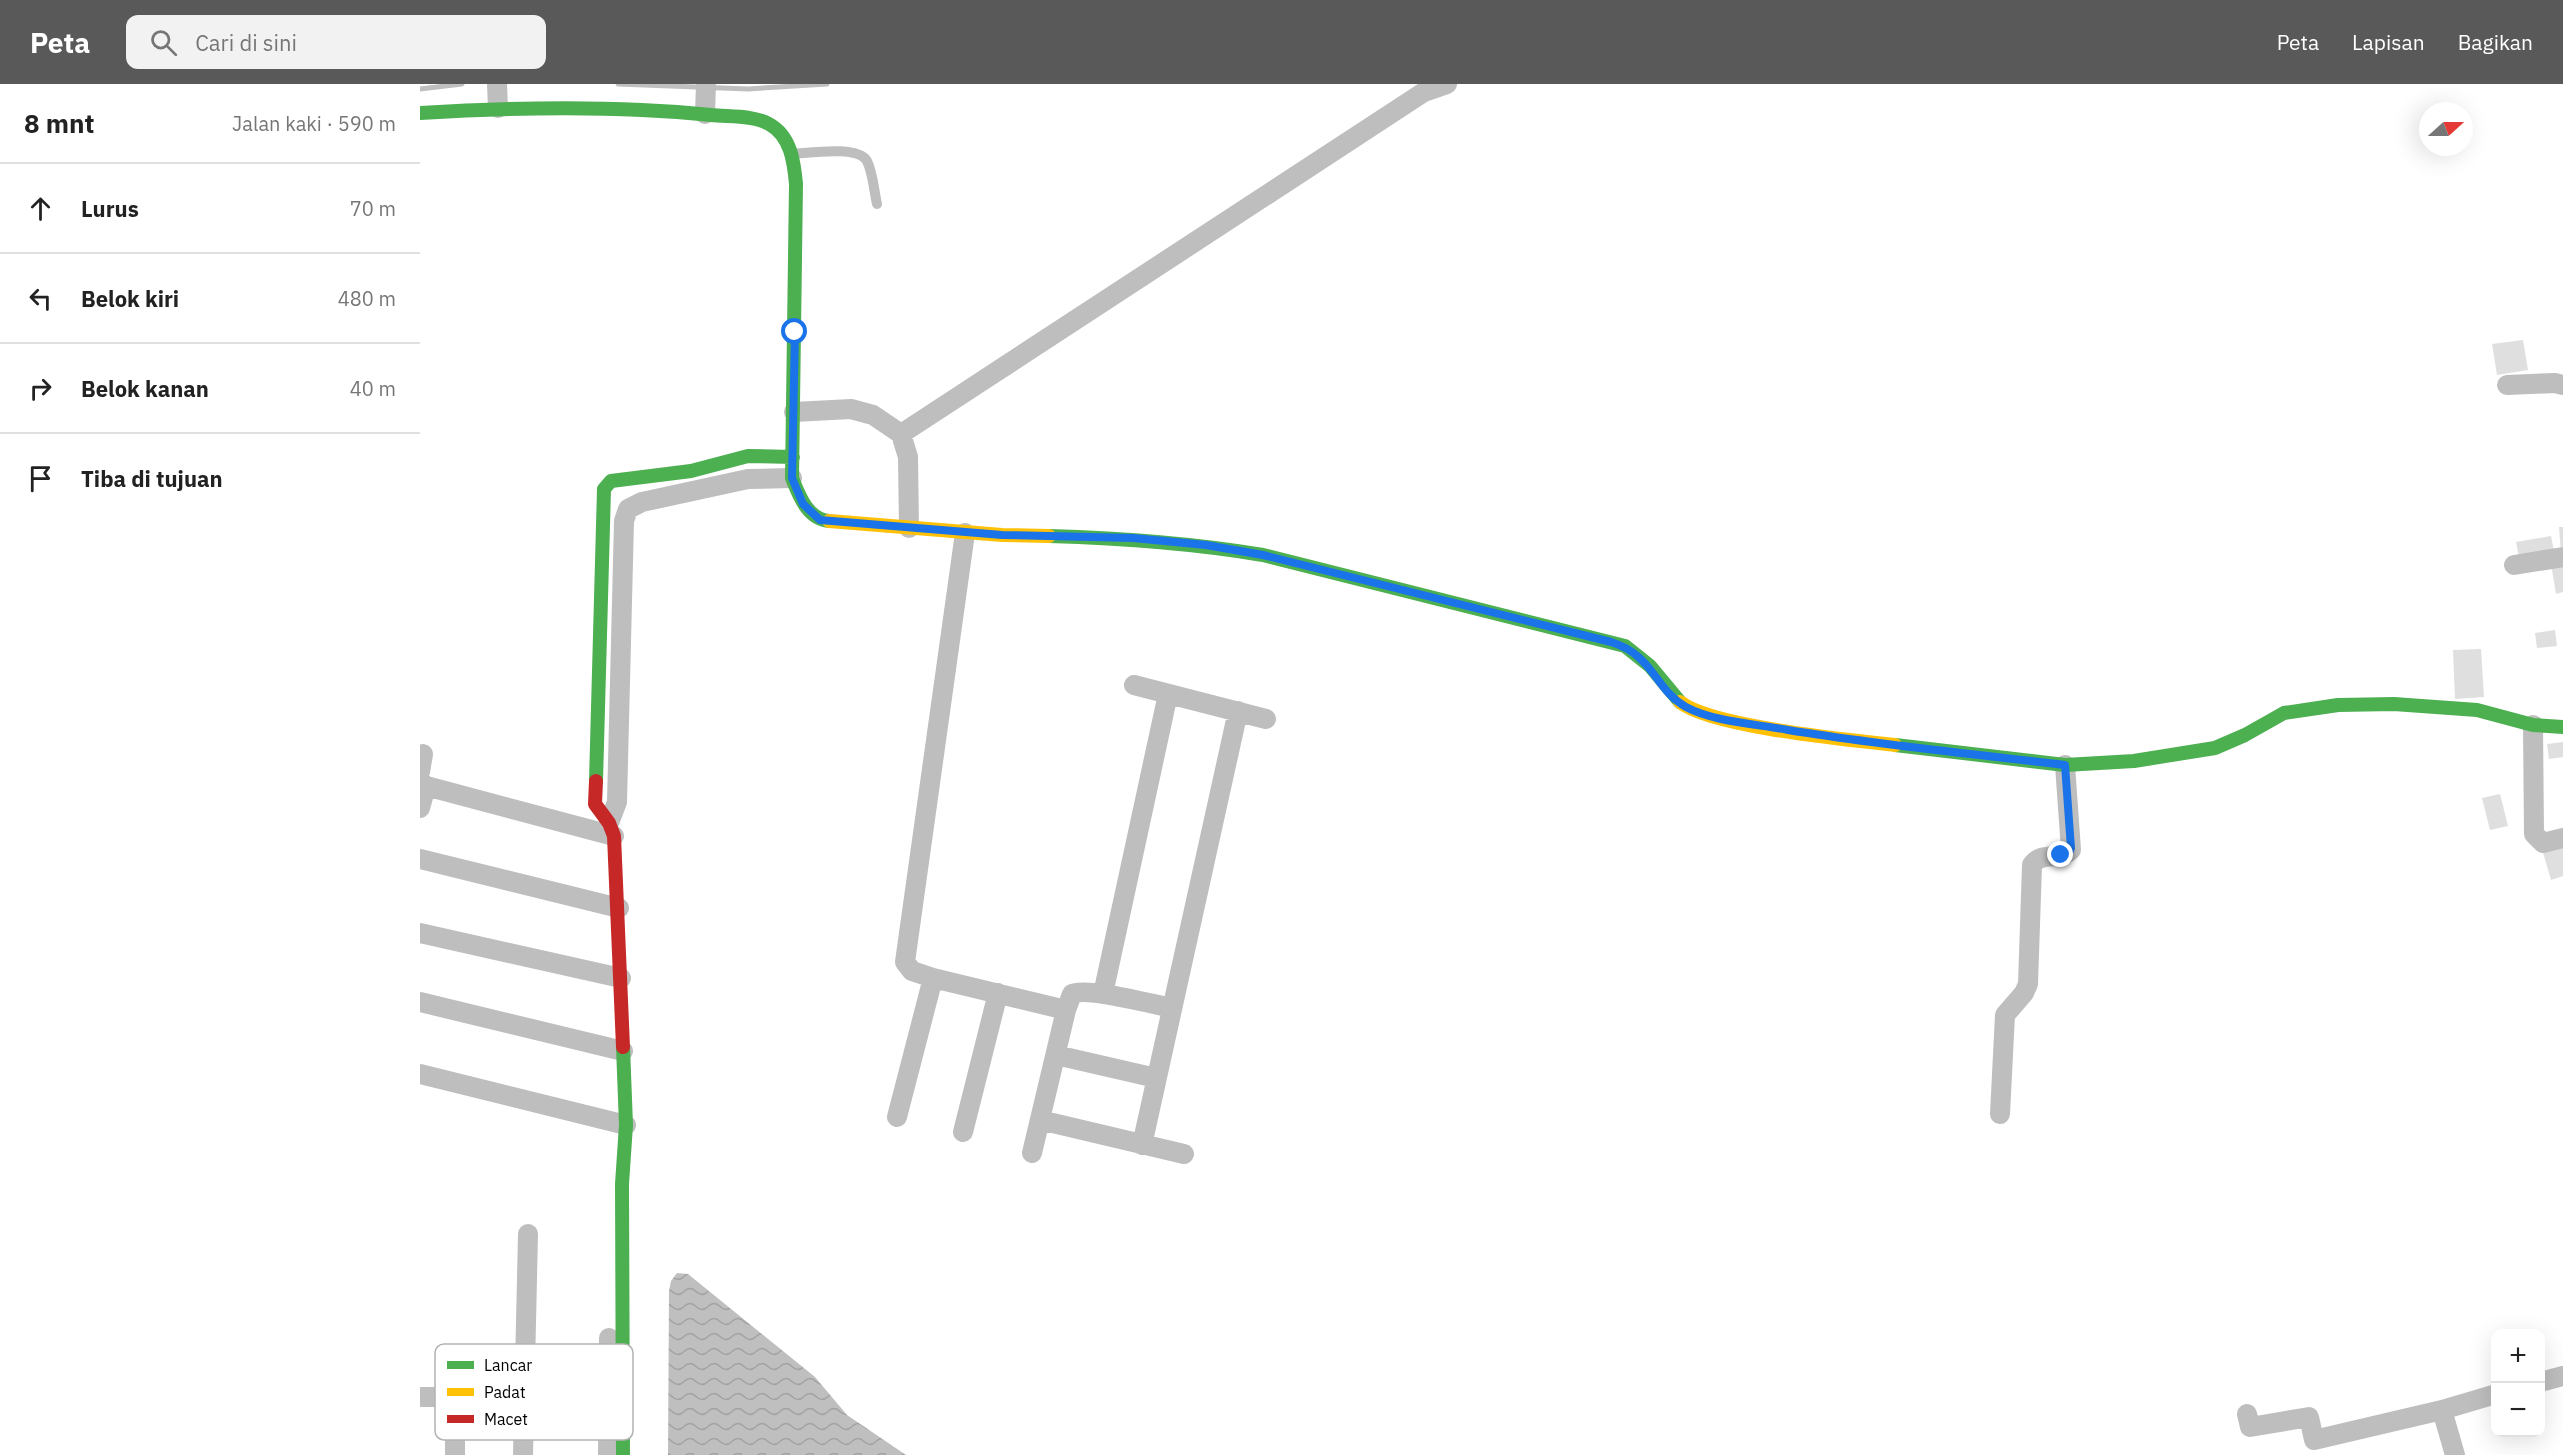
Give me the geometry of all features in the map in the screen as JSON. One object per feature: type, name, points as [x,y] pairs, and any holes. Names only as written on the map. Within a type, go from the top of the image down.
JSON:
[{"type":"street","points":[[901,434],[1424,92],[1447,84]]},
{"type":"street","points":[[420,113],[498,95],[644,108],[706,98],[770,123],[781,131],[793,154],[796,184],[792,478],[803,504],[820,520],[966,533],[1133,538],[1206,545],[1263,555],[1625,646],[1650,666],[1675,698],[1685,706],[1734,721],[1832,738],[2065,765],[2134,761],[2215,748],[2237,739],[2284,713],[2338,705],[2394,704],[2477,710],[2533,725],[2563,727]]},
{"type":"street","points":[[2506,385],[2555,383],[2563,385]]},
{"type":"street","points":[[794,412],[851,409],[873,416],[901,434],[908,457],[909,528]]},
{"type":"street","points":[[611,829],[595,804],[604,489],[611,481],[691,471],[748,456],[793,457]]},
{"type":"street","points":[[609,1344],[611,1274],[622,1184],[626,1125],[619,908],[611,829],[617,802],[624,521],[628,508],[642,502],[748,479],[792,478]]},
{"type":"street","points":[[966,533],[905,960],[912,971],[933,978],[1066,1010]]},
{"type":"street","points":[[2514,565],[2563,557]]},
{"type":"street","points":[[1134,685],[1266,719]]},
{"type":"street","points":[[1103,994],[1168,693]]},
{"type":"street","points":[[1142,1145],[1238,711]]},
{"type":"street","points":[[2533,725],[2534,834],[2543,843],[2563,838]]},
{"type":"street","points":[[2000,1114],[2005,1015],[2024,993],[2028,984],[2032,865],[2038,858],[2065,855],[2071,850],[2065,765]]},
{"type":"street","points":[[420,808],[422,773],[611,829]]},
{"type":"street","points":[[420,859],[619,908]]},
{"type":"street","points":[[420,933],[621,978]]},
{"type":"street","points":[[897,1117],[933,978]]},
{"type":"street","points":[[1032,1153],[1066,1010],[1072,994],[1076,992],[1103,994],[1172,1008]]},
{"type":"street","points":[[963,1132],[998,993]]},
{"type":"street","points":[[420,1002],[623,1051]]},
{"type":"street","points":[[1056,1055],[1156,1078]]},
{"type":"street","points":[[420,1074],[626,1125]]},
{"type":"street","points":[[1040,1120],[1184,1154]]},
{"type":"street","points":[[622,1184],[623,1344]]},
{"type":"street","points":[[525,1344],[528,1234]]},
{"type":"street","points":[[2545,1381],[2563,1376]]},
{"type":"street","points":[[2247,1414],[2250,1427],[2309,1417],[2314,1440],[2442,1410],[2491,1395]]},
{"type":"street","points":[[2442,1410],[2455,1455]]},
{"type":"street","points":[[523,1440],[523,1455]]},
{"type":"street","points":[[608,1440],[608,1455]]},
{"type":"street","points":[[623,1440],[623,1455]]},
{"type":"lane","points":[[793,154],[851,152],[863,157],[869,167],[877,204]]},
{"type":"water","points":[[677,1273],[688,1274],[815,1377],[847,1415],[906,1455],[668,1455],[669,1291],[671,1281]]},
{"type":"building","points":[[2523,340],[2528,370],[2497,375],[2492,344]]},
{"type":"building","points":[[2559,527],[2563,527],[2563,553],[2561,553]]},
{"type":"building","points":[[2551,536],[2555,556],[2520,562],[2516,542]]},
{"type":"building","points":[[2563,562],[2563,592],[2556,594],[2551,564]]},
{"type":"building","points":[[2555,630],[2557,646],[2537,648],[2535,633]]},
{"type":"building","points":[[2481,649],[2484,697],[2455,699],[2453,650]]},
{"type":"building","points":[[2563,742],[2563,757],[2549,759],[2547,744]]},
{"type":"building","points":[[2500,794],[2508,826],[2490,830],[2482,798]]},
{"type":"building","points":[[2563,844],[2563,876],[2551,880],[2542,849]]},
{"type":"waterway","points":[[420,89],[462,84]]},
{"type":"waterway","points":[[618,84],[748,89],[827,84]]},
{"type":"traffic: fast","points":[[420,113],[529,108],[602,108],[748,118],[763,121],[776,129],[787,142],[790,150],[796,184],[792,478],[809,511],[829,521]]},
{"type":"traffic: fast","points":[[596,781],[604,489],[611,481],[691,471],[748,456],[793,457]]},
{"type":"traffic: fast","points":[[1049,536],[1156,542],[1263,555],[1625,646],[1650,666],[1680,702]]},
{"type":"traffic: fast","points":[[1895,745],[2065,765],[2134,761],[2215,748],[2245,735],[2284,713],[2338,705],[2394,704],[2477,710],[2533,725],[2563,727]]},
{"type":"traffic: fast","points":[[623,1047],[626,1125],[622,1184],[623,1344]]},
{"type":"traffic: fast","points":[[623,1440],[623,1455]]},
{"type":"traffic: slow","points":[[829,521],[1002,535],[1049,536]]},
{"type":"traffic: slow","points":[[1680,702],[1696,711],[1720,719],[1816,736],[1895,745]]},
{"type":"traffic: jam","points":[[596,781],[595,804],[609,823],[614,836],[623,1047]]},
{"type":"route","points":[[795,332],[792,478],[803,504],[820,520],[1002,535],[1133,538],[1206,545],[1263,555],[1611,642],[1625,646],[1635,653],[1650,666],[1661,682],[1685,706],[1704,713],[1734,721],[1832,738],[2065,765],[2071,850],[2061,855]]}]
